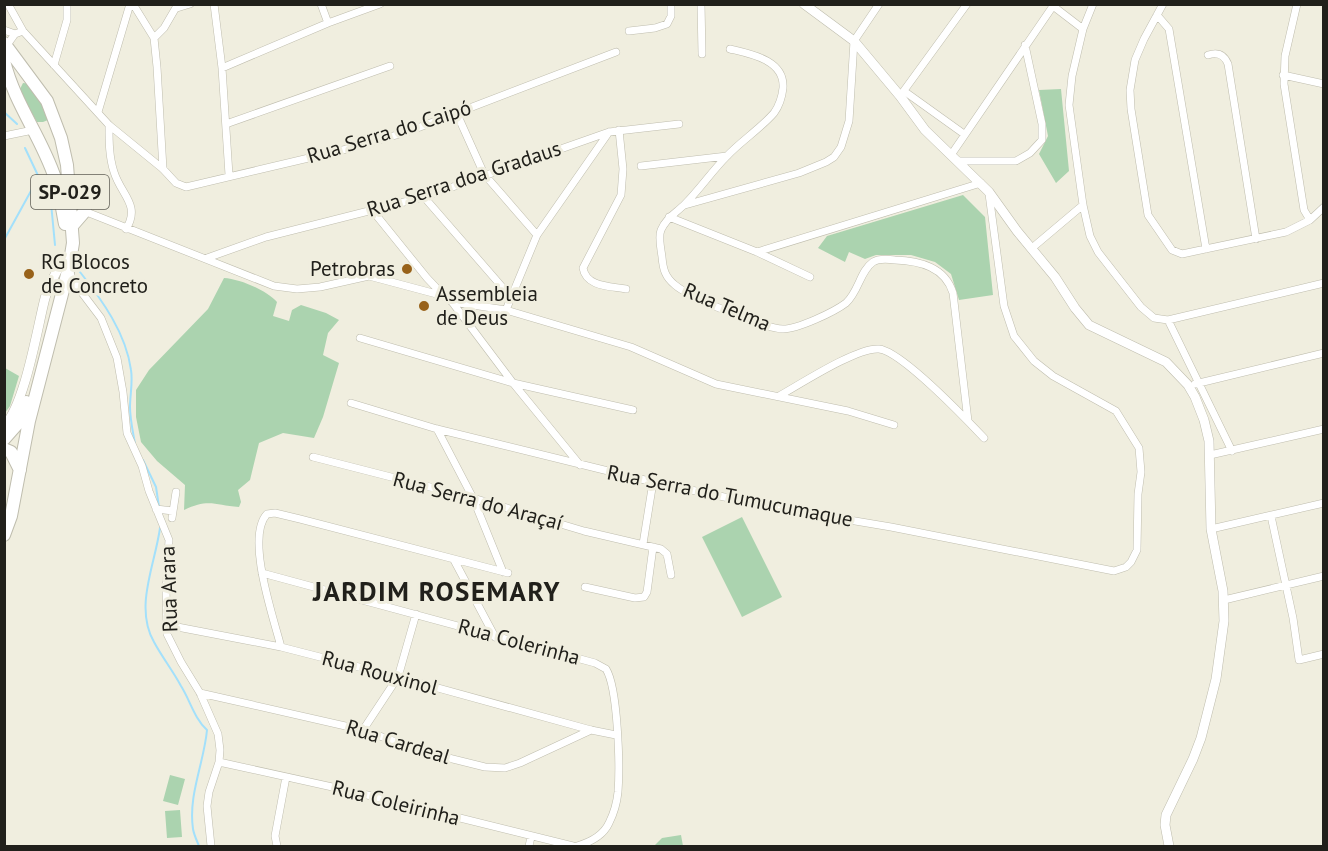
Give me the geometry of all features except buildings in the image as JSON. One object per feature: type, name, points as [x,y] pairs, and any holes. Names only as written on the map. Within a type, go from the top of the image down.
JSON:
[{"type":"highway","name":"SP-029","points":[[4,439],[14,430],[24,411],[73,243],[70,191],[64,149],[55,117],[35,82],[6,44]]},
{"type":"highway","name":"SP-029","points":[[4,61],[14,93],[56,180],[65,226],[66,264],[54,327],[29,421],[4,535]]},
{"type":"highway","points":[[14,93],[15,86],[21,81],[35,82]]},
{"type":"highway","points":[[33,130],[44,129],[55,117]]},
{"type":"highway","points":[[56,180],[70,206]]},
{"type":"highway","points":[[72,226],[86,212]]},
{"type":"highway","points":[[4,449],[11,452],[20,470]]},
{"type":"street","points":[[8,4],[23,31],[109,125],[162,169]]},
{"type":"street","points":[[54,65],[67,20],[67,4]]},
{"type":"street","points":[[98,112],[132,4]]},
{"type":"street","points":[[132,4],[154,38],[162,169]]},
{"type":"street","points":[[154,38],[164,28],[178,6],[190,4]]},
{"type":"street","points":[[214,4],[222,68],[229,175]]},
{"type":"street","points":[[321,4],[328,23]]},
{"type":"street","points":[[222,68],[328,23],[380,4]]},
{"type":"street","points":[[629,31],[667,24],[671,16],[671,4]]},
{"type":"street","points":[[701,4],[702,54]]},
{"type":"street","points":[[804,4],[854,41],[902,93],[925,130],[989,192],[1089,325],[1166,362],[1188,385],[1207,430],[1210,455],[1211,529],[1224,600],[1220,659],[1204,727],[1193,759],[1173,797],[1165,819],[1169,846]]},
{"type":"street","points":[[685,205],[799,173],[817,167],[834,157],[845,138],[849,121],[854,41],[879,4]]},
{"type":"street","points":[[902,93],[967,4]]},
{"type":"street","points":[[1093,4],[1083,29],[1072,76],[1069,105],[1083,205],[1090,236],[1098,252],[1149,314],[1160,320],[1168,320],[1323,283]]},
{"type":"street","points":[[1163,4],[1139,50],[1130,90],[1148,215],[1174,252],[1182,254],[1286,232],[1310,220],[1323,207]]},
{"type":"street","points":[[1297,4],[1285,56],[1284,94],[1304,210],[1310,220]]},
{"type":"street","points":[[954,158],[964,134],[1053,6],[1083,29]]},
{"type":"street","points":[[1157,15],[1169,29],[1206,249]]},
{"type":"street","points":[[4,30],[15,34]]},
{"type":"street","points":[[6,44],[15,34],[23,31]]},
{"type":"street","points":[[954,158],[1016,161],[1030,153],[1042,140],[1042,124],[1025,45]]},
{"type":"street","points":[[669,217],[685,205],[727,156],[774,113],[783,94],[783,83],[775,66],[766,60],[730,49]]},
{"type":"street","name":"Rua Serra do Caipó","points":[[162,169],[176,183],[186,187],[229,175],[347,149],[407,132],[457,114],[616,52]]},
{"type":"street","points":[[1208,55],[1218,54],[1224,57],[1228,64],[1256,239]]},
{"type":"street","points":[[226,124],[390,66]]},
{"type":"street","points":[[1283,75],[1323,84]]},
{"type":"street","points":[[902,93],[964,134]]},
{"type":"street","points":[[457,114],[484,174],[537,234]]},
{"type":"street","name":"Rua Serra doa Gradaus","points":[[207,258],[266,237],[424,197],[484,174],[609,132],[680,124]]},
{"type":"street","points":[[109,125],[109,145],[115,176],[133,214],[126,229]]},
{"type":"street","points":[[4,136],[33,130]]},
{"type":"street","points":[[618,130],[623,169],[621,195],[592,246],[583,268],[584,274],[591,282],[626,289]]},
{"type":"street","points":[[506,310],[537,234],[609,132]]},
{"type":"street","points":[[641,166],[727,156]]},
{"type":"street","points":[[757,252],[981,183]]},
{"type":"street","points":[[70,191],[86,212]]},
{"type":"street","name":"Rua Serra do Tumucumaque","points":[[351,403],[437,429],[652,482],[772,507],[1114,571],[1126,567],[1137,550],[1138,494],[1141,472],[1139,448],[1116,411],[1053,376],[1034,361],[1014,336],[1004,306],[989,192]]},
{"type":"street","points":[[424,197],[510,296]]},
{"type":"street","points":[[1032,248],[1083,205]]},
{"type":"street","points":[[70,206],[274,286],[297,289],[320,287],[369,276],[444,296]]},
{"type":"street","points":[[372,210],[427,278],[452,302],[513,384],[580,465]]},
{"type":"street","points":[[669,217],[757,252],[810,278]]},
{"type":"street","name":"Rua Telma","points":[[669,217],[660,233],[663,268],[667,278],[679,289],[770,327],[785,329],[798,326],[844,304],[855,293],[869,265],[877,260],[917,261],[933,267],[950,284],[953,293],[968,421]]},
{"type":"street","name":"Rua Arara","points":[[66,264],[73,281],[101,318],[109,335],[121,374],[127,433],[142,466],[169,540],[167,634],[200,693],[218,734],[219,762],[207,806],[211,846]]},
{"type":"street","name":"SP-029","points":[[4,426],[14,413],[19,398],[45,296],[53,278],[66,264]]},
{"type":"street","points":[[414,289],[427,278]]},
{"type":"street","points":[[54,327],[66,292],[74,289],[81,292]]},
{"type":"street","points":[[452,302],[506,310],[632,347],[716,384],[848,411],[894,425]]},
{"type":"street","points":[[1168,320],[1232,451]]},
{"type":"street","points":[[360,338],[513,384],[633,410]]},
{"type":"street","points":[[779,396],[851,357],[877,349],[886,350],[912,368],[984,438]]},
{"type":"street","points":[[1188,385],[1323,353]]},
{"type":"street","points":[[281,647],[259,557],[261,524],[264,516],[275,513],[506,573],[473,498],[437,429]]},
{"type":"street","points":[[1210,455],[1323,429]]},
{"type":"street","name":"Rua Serra do Araçaí","points":[[313,457],[473,498],[584,531],[653,547]]},
{"type":"street","points":[[643,544],[652,482]]},
{"type":"street","points":[[156,509],[173,514],[176,492]]},
{"type":"street","points":[[1211,529],[1323,503]]},
{"type":"street","points":[[1271,516],[1293,618],[1299,660],[1323,654]]},
{"type":"street","points":[[585,587],[635,598],[644,597],[647,592],[653,547],[665,551],[671,575]]},
{"type":"street","points":[[454,560],[495,637]]},
{"type":"street","name":"Rua Colerinha","points":[[262,573],[595,663],[606,669],[614,690],[616,735]]},
{"type":"street","points":[[1224,600],[1323,576]]},
{"type":"street","points":[[363,730],[398,677],[416,614]]},
{"type":"street","name":"Rua Rouxinol","points":[[167,625],[281,647],[616,735]]},
{"type":"street","name":"Rua Cardeal","points":[[200,693],[363,730],[485,768],[506,768],[537,757],[591,730]]},
{"type":"street","name":"Rua Coleirinha","points":[[219,762],[355,792],[575,846],[588,843],[603,832],[616,806],[618,775],[616,735]]},
{"type":"street","points":[[277,846],[275,836],[286,777]]},
{"type":"street","points":[[529,846],[531,837]]},
{"type":"green space","points":[[23,83],[32,84],[49,115],[48,120],[37,122],[19,91]]},
{"type":"green space","points":[[1061,89],[1069,171],[1056,183],[1039,154],[1048,136],[1039,90]]},
{"type":"green space","points":[[963,195],[985,217],[993,295],[959,300],[951,274],[935,262],[911,255],[876,255],[865,259],[849,252],[845,262],[818,248],[827,236]]},
{"type":"green space","points":[[224,278],[237,280],[266,293],[277,302],[273,316],[289,321],[292,310],[301,305],[339,320],[328,333],[323,355],[339,363],[323,417],[314,438],[283,433],[259,443],[250,480],[238,490],[241,502],[239,507],[206,503],[184,510],[185,485],[157,461],[141,442],[136,417],[136,390],[149,370],[208,309]]},
{"type":"green space","points":[[5,368],[19,376],[10,406],[5,413]]},
{"type":"green space","points":[[742,517],[782,597],[742,617],[702,537]]},
{"type":"green space","points":[[170,775],[185,779],[178,805],[163,801]]},
{"type":"green space","points":[[180,810],[182,837],[167,838],[165,811]]},
{"type":"green space","points":[[681,835],[683,846],[654,846],[662,838]]},
{"type":"waterway","points":[[4,112],[17,124]]},
{"type":"waterway","points":[[25,148],[51,203],[55,245]]},
{"type":"waterway","points":[[4,240],[37,180]]},
{"type":"waterway","points":[[80,272],[112,318],[124,343],[132,379],[130,412],[135,444]]},
{"type":"waterway","points":[[143,460],[156,487],[159,507]]},
{"type":"waterway","points":[[160,528],[148,586],[146,615],[148,629],[154,642],[207,730],[194,791],[192,816],[193,829],[199,846]]},
{"type":"place","name":"Petrobras","points":[[407,269]]},
{"type":"place","name":"RG Blocos de Concreto","points":[[29,274]]},
{"type":"place","name":"Assembleia de Deus","points":[[424,306]]},
{"type":"district","name":"JARDIM ROSEMARY","points":[[437,592]]}]
